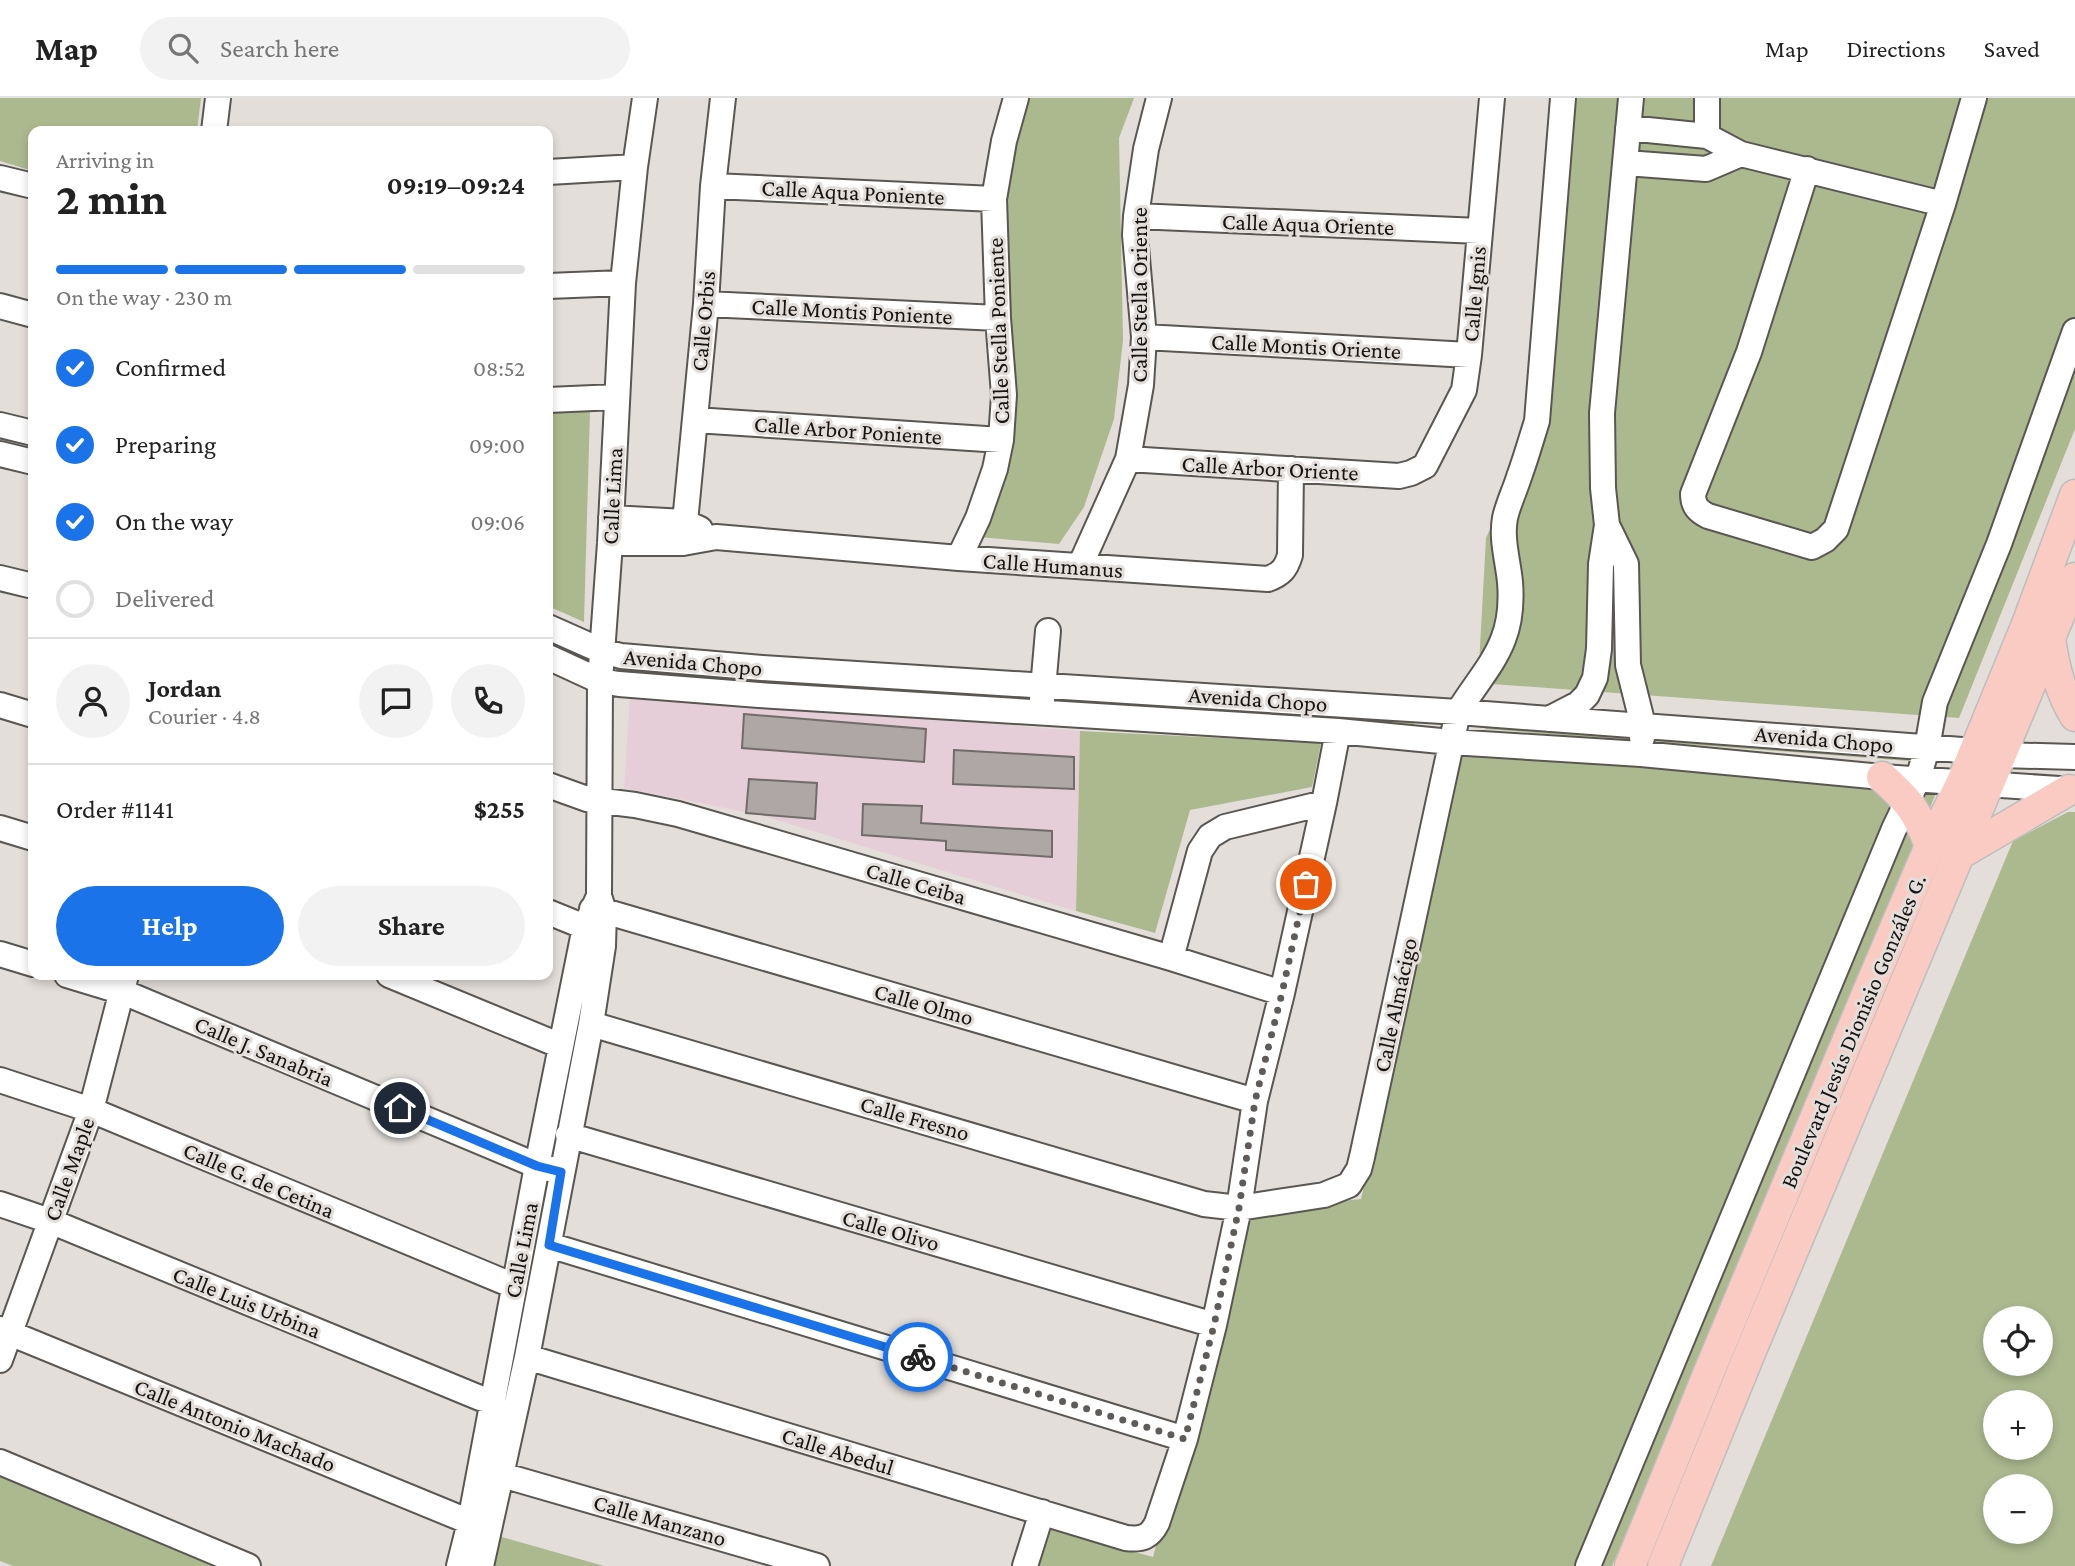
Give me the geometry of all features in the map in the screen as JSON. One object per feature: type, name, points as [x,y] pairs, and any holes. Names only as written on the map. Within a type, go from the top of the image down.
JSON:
[{"type":"main road","name":"Boulevard Jesús Dionisio Gonzáles G.","points":[[1663,1566],[1958,855],[1975,784],[2027,624],[2075,495]]},
{"type":"main road","name":"Boulevard Jesús Dionisio Gonzáles G.","points":[[1987,753],[2050,638],[2075,578]]},
{"type":"main road","points":[[2050,638],[2054,667],[2065,700],[2075,716]]},
{"type":"main road","points":[[1882,777],[1913,790],[1930,846]]},
{"type":"main road","name":"Boulevard Jesús Dionisio Gonzáles G.","points":[[1630,1566],[1930,846],[1975,784]]},
{"type":"main road","points":[[1958,855],[2072,790]]},
{"type":"street","points":[[215,126],[218,98]]},
{"type":"street","name":"Calle Lima","points":[[481,1525],[493,1401],[514,1286],[561,1046],[595,911],[600,681],[623,283],[645,98]]},
{"type":"street","name":"Calle Orbis","points":[[684,533],[706,304],[713,186],[723,98]]},
{"type":"street","name":"Calle Stella Poniente","points":[[959,558],[978,518],[995,469],[1001,440],[1003,362],[998,318],[993,199],[1004,141],[1016,98]]},
{"type":"street","name":"Calle Stella Oriente","points":[[1080,566],[1128,460],[1141,385],[1144,337],[1135,235],[1136,216],[1146,149],[1159,98]]},
{"type":"street","name":"Calle Ignis","points":[[1411,473],[1425,466],[1464,390],[1492,98]]},
{"type":"street","name":"Calle Almácigo","points":[[1239,1208],[1338,1191],[1349,1185],[1359,1169],[1458,712],[1479,677],[1498,654],[1511,611],[1504,535],[1506,516],[1527,457],[1536,421],[1563,98]]},
{"type":"street","points":[[1549,719],[1577,705],[1587,695],[1595,678],[1600,649],[1601,564],[1607,524],[1603,488],[1602,413],[1630,98]]},
{"type":"street","points":[[1707,98],[1707,136]]},
{"type":"street","points":[[1807,169],[1749,352],[1693,494],[1696,507],[1708,516],[1812,547],[1825,540],[1836,529],[1943,204],[1974,98]]},
{"type":"street","points":[[1628,128],[1707,136],[1741,154],[1943,204]]},
{"type":"street","points":[[1626,163],[1706,169],[1741,154]]},
{"type":"street","points":[[553,172],[635,167]]},
{"type":"street","points":[[0,178],[28,185]]},
{"type":"street","name":"Calle Aqua Poniente","points":[[713,186],[993,199]]},
{"type":"street","name":"Calle Aqua Oriente","points":[[1136,216],[1479,231]]},
{"type":"street","points":[[553,286],[623,283]]},
{"type":"street","name":"Calle Montis Poniente","points":[[706,304],[998,318]]},
{"type":"street","points":[[0,306],[28,314]]},
{"type":"street","points":[[1588,1566],[1913,790],[1927,748],[1935,702],[1999,544],[2075,331]]},
{"type":"street","name":"Calle Montis Oriente","points":[[1144,337],[1469,355]]},
{"type":"street","points":[[553,400],[616,397]]},
{"type":"street","name":"Calle Arbor Poniente","points":[[695,420],[1001,440]]},
{"type":"street","points":[[0,425],[28,432]]},
{"type":"street","points":[[0,454],[28,461]]},
{"type":"street","name":"Calle Arbor Oriente","points":[[1128,460],[1399,476],[1411,473]]},
{"type":"street","name":"Calle Humanus","points":[[611,518],[716,537],[959,558],[1268,579],[1279,575],[1287,566],[1290,555],[1291,469]]},
{"type":"street","points":[[1607,524],[1626,564],[1628,665],[1643,725],[1641,754]]},
{"type":"street","name":"Calle Humanus","points":[[610,543],[684,533]]},
{"type":"street","points":[[0,578],[28,585]]},
{"type":"street","name":"Avenida Chopo","points":[[553,628],[602,651],[621,656],[762,668],[1458,712],[1987,753],[2075,757]]},
{"type":"street","points":[[1041,713],[1048,631]]},
{"type":"street","name":"Avenida Chopo","points":[[553,659],[600,681],[747,694],[1641,754],[1882,777]]},
{"type":"street","points":[[0,705],[28,713]]},
{"type":"street","points":[[549,1245],[1185,1439],[1214,1325],[1239,1208],[1255,1101],[1282,993],[1338,732]]},
{"type":"street","name":"Avenida Chopo","points":[[1913,790],[1975,784],[2072,790]]},
{"type":"street","name":"Calle Ceiba","points":[[553,787],[579,797],[678,814],[1282,993]]},
{"type":"street","points":[[1171,958],[1200,851],[1210,836],[1225,827],[1324,803]]},
{"type":"street","points":[[0,828],[28,836]]},
{"type":"street","name":"Calle Lima","points":[[459,1566],[481,1525],[502,1475],[527,1357],[568,1135],[592,1024],[603,946],[595,911]]},
{"type":"street","name":"Calle Olmo","points":[[553,912],[595,911],[1255,1101]]},
{"type":"street","points":[[0,954],[28,962]]},
{"type":"street","name":"Calle J. Sanabria","points":[[103,980],[124,983],[537,1166],[561,1172]]},
{"type":"street","points":[[401,980],[561,1046]]},
{"type":"street","name":"Calle Maple","points":[[0,1360],[5,1331],[91,1110],[124,983]]},
{"type":"street","name":"Calle Fresno","points":[[592,1024],[1204,1204],[1239,1208]]},
{"type":"street","name":"Calle G. de Cetina","points":[[0,1080],[91,1110],[514,1286]]},
{"type":"street","name":"Calle Olivo","points":[[568,1135],[1214,1325]]},
{"type":"street","name":"Calle Luis Urbina","points":[[0,1204],[50,1220],[467,1393],[493,1401]]},
{"type":"street","name":"Calle Antonio Machado","points":[[5,1331],[481,1525]]},
{"type":"street","name":"Calle Abedul","points":[[527,1357],[1126,1538],[1144,1538],[1157,1523],[1185,1439]]},
{"type":"street","points":[[0,1462],[248,1566]]},
{"type":"street","name":"Calle Manzano","points":[[502,1475],[817,1566]]},
{"type":"street","points":[[1025,1566],[1042,1512]]},
{"type":"street","points":[[481,1525],[481,1566]]},
{"type":"shaded area","points":[[630,695],[1080,731],[1076,911],[760,815],[624,788]]},
{"type":"green space","points":[[0,98],[201,98],[198,126],[28,126],[28,169],[0,161]]},
{"type":"green space","points":[[1025,98],[1134,98],[1119,138],[1123,340],[1114,419],[1084,507],[1059,544],[979,537],[1009,445],[1016,376],[1006,311],[1006,197],[1017,124]]},
{"type":"green space","points":[[1571,98],[2075,98],[2075,429],[1959,718],[1478,683],[1486,538],[1536,433]]},
{"type":"green space","points":[[590,411],[584,622],[553,608],[553,413]]},
{"type":"green space","points":[[646,662],[1012,690],[1011,701],[647,673]]},
{"type":"green space","points":[[1058,694],[1415,716],[1414,726],[1058,704]]},
{"type":"green space","points":[[1486,721],[1911,751],[1909,761],[1485,729]]},
{"type":"green space","points":[[1080,731],[1321,743],[1312,787],[1190,810],[1155,933],[1076,911]]},
{"type":"green space","points":[[1463,748],[1939,786],[1612,1566],[1039,1566],[1051,1529],[1153,1557],[1247,1211],[1361,1199]]},
{"type":"green space","points":[[2068,812],[2075,812],[2075,1566],[1711,1566],[2013,841]]},
{"type":"green space","points":[[0,1474],[222,1566],[13,1566],[0,1561]]},
{"type":"green space","points":[[495,1535],[604,1566],[483,1566]]},
{"type":"building","points":[[744,714],[926,729],[924,762],[742,748]]},
{"type":"building","points":[[954,750],[1074,757],[1074,789],[953,784]]},
{"type":"building","points":[[749,779],[817,783],[815,819],[746,813]]},
{"type":"building","points":[[863,804],[922,806],[921,823],[1052,831],[1052,857],[946,850],[946,841],[862,835]]},
{"type":"way so far","points":[[918,1357],[1185,1439],[1214,1325],[1239,1208],[1255,1101],[1306,884]]},
{"type":"route","points":[[400,1108],[537,1166],[561,1172],[549,1245],[918,1357]]}]
